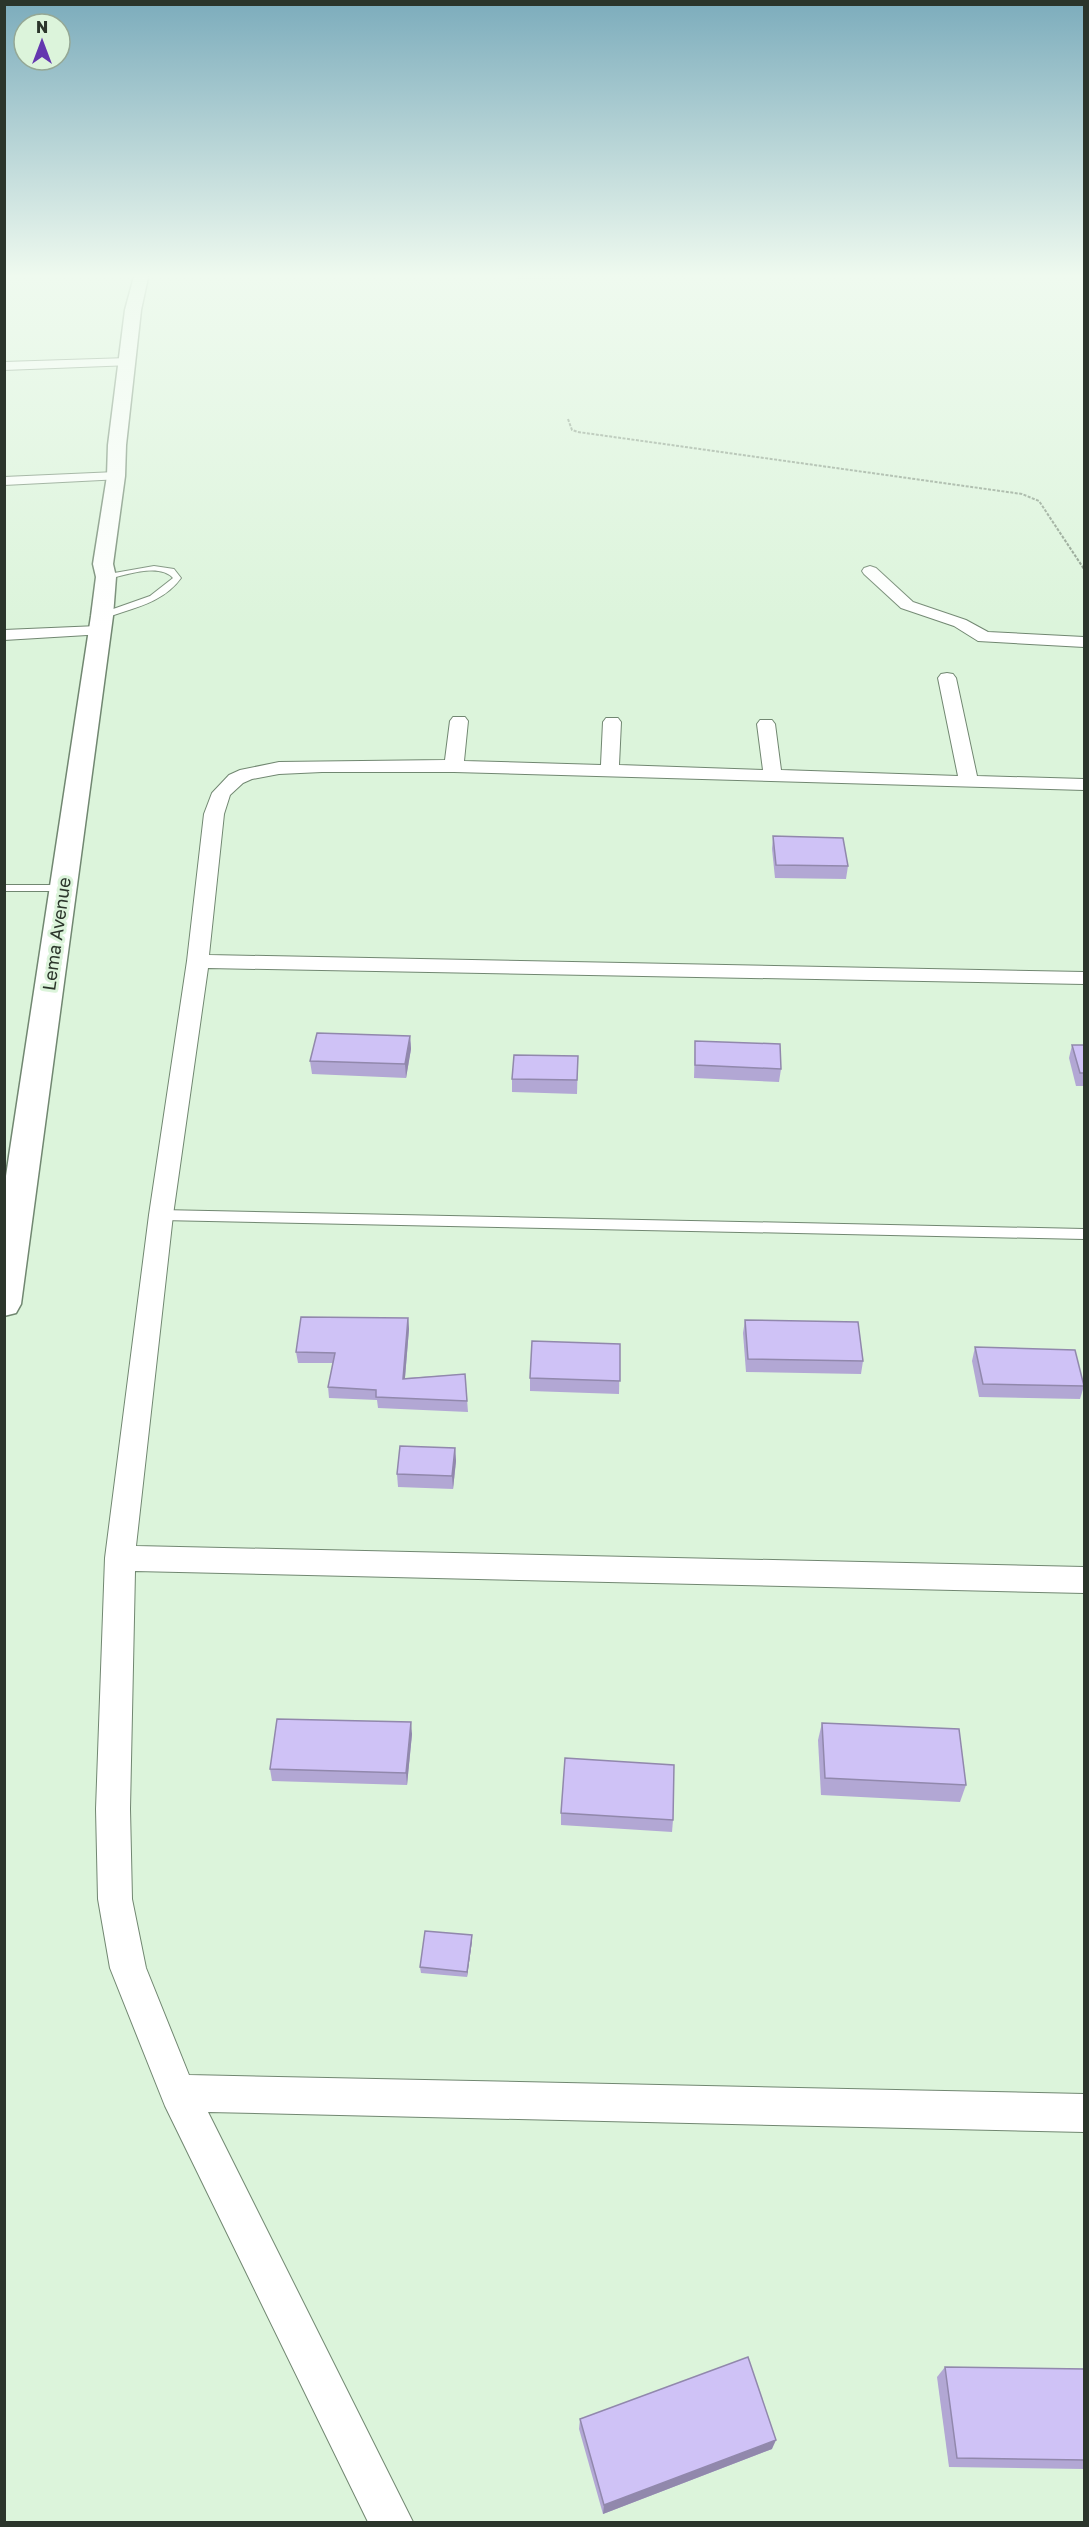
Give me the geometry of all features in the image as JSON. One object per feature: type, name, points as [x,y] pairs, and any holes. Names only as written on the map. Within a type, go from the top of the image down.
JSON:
[{"type":"main road","name":"Lema Avenue","points":[[4,1304],[100,624],[124,391]]},
{"type":"street","points":[[4,481],[116,476]]},
{"type":"street","points":[[870,571],[907,604],[960,623],[984,637],[1084,642]]},
{"type":"street","points":[[4,635],[100,624]]},
{"type":"street","points":[[947,678],[969,782]]},
{"type":"street","points":[[454,766],[459,721]]},
{"type":"street","points":[[610,772],[612,723]]},
{"type":"street","points":[[766,724],[773,776]]},
{"type":"street","points":[[391,2523],[178,2093],[128,1968],[115,1899],[113,1809],[120,1558],[161,1215],[198,960],[213,814],[221,792],[236,779],[259,771],[279,768],[454,766],[1084,785]]},
{"type":"street","points":[[198,960],[1084,978]]},
{"type":"street","points":[[120,1558],[1084,1580]]},
{"type":"street","points":[[178,2093],[1084,2113]]},
{"type":"lane","points":[[100,624],[155,597],[171,587],[177,578],[171,571],[154,568],[105,570]]},
{"type":"lane","points":[[4,888],[63,888]]},
{"type":"lane","points":[[161,1215],[1084,1234]]},
{"type":"path","points":[[568,419],[572,430],[578,432],[1022,494],[1038,501],[1084,568]]},
{"type":"building","points":[[773,836],[843,838],[848,866],[776,865]]},
{"type":"building","points":[[317,1033],[410,1036],[405,1064],[310,1061]]},
{"type":"building","points":[[695,1041],[780,1044],[781,1069],[695,1065]]},
{"type":"building","points":[[1072,1045],[1084,1045],[1084,1073],[1080,1073]]},
{"type":"building","points":[[514,1055],[578,1056],[577,1080],[512,1079]]},
{"type":"building","points":[[301,1317],[408,1318],[403,1379],[465,1374],[467,1401],[376,1397],[376,1390],[328,1387],[335,1353],[296,1352]]},
{"type":"building","points":[[745,1320],[858,1322],[863,1361],[748,1359]]},
{"type":"building","points":[[532,1341],[620,1344],[620,1381],[530,1378]]},
{"type":"building","points":[[975,1347],[1075,1350],[1084,1386],[983,1384]]},
{"type":"building","points":[[400,1446],[455,1448],[452,1476],[397,1474]]},
{"type":"building","points":[[277,1719],[411,1722],[406,1773],[270,1769]]},
{"type":"building","points":[[822,1723],[959,1729],[966,1785],[825,1778]]},
{"type":"building","points":[[565,1758],[674,1765],[673,1820],[561,1813]]},
{"type":"building","points":[[425,1931],[472,1935],[467,1972],[420,1967]]},
{"type":"building","points":[[748,2357],[776,2440],[604,2505],[580,2419]]},
{"type":"building","points":[[945,2367],[1084,2369],[1084,2460],[957,2458]]}]
